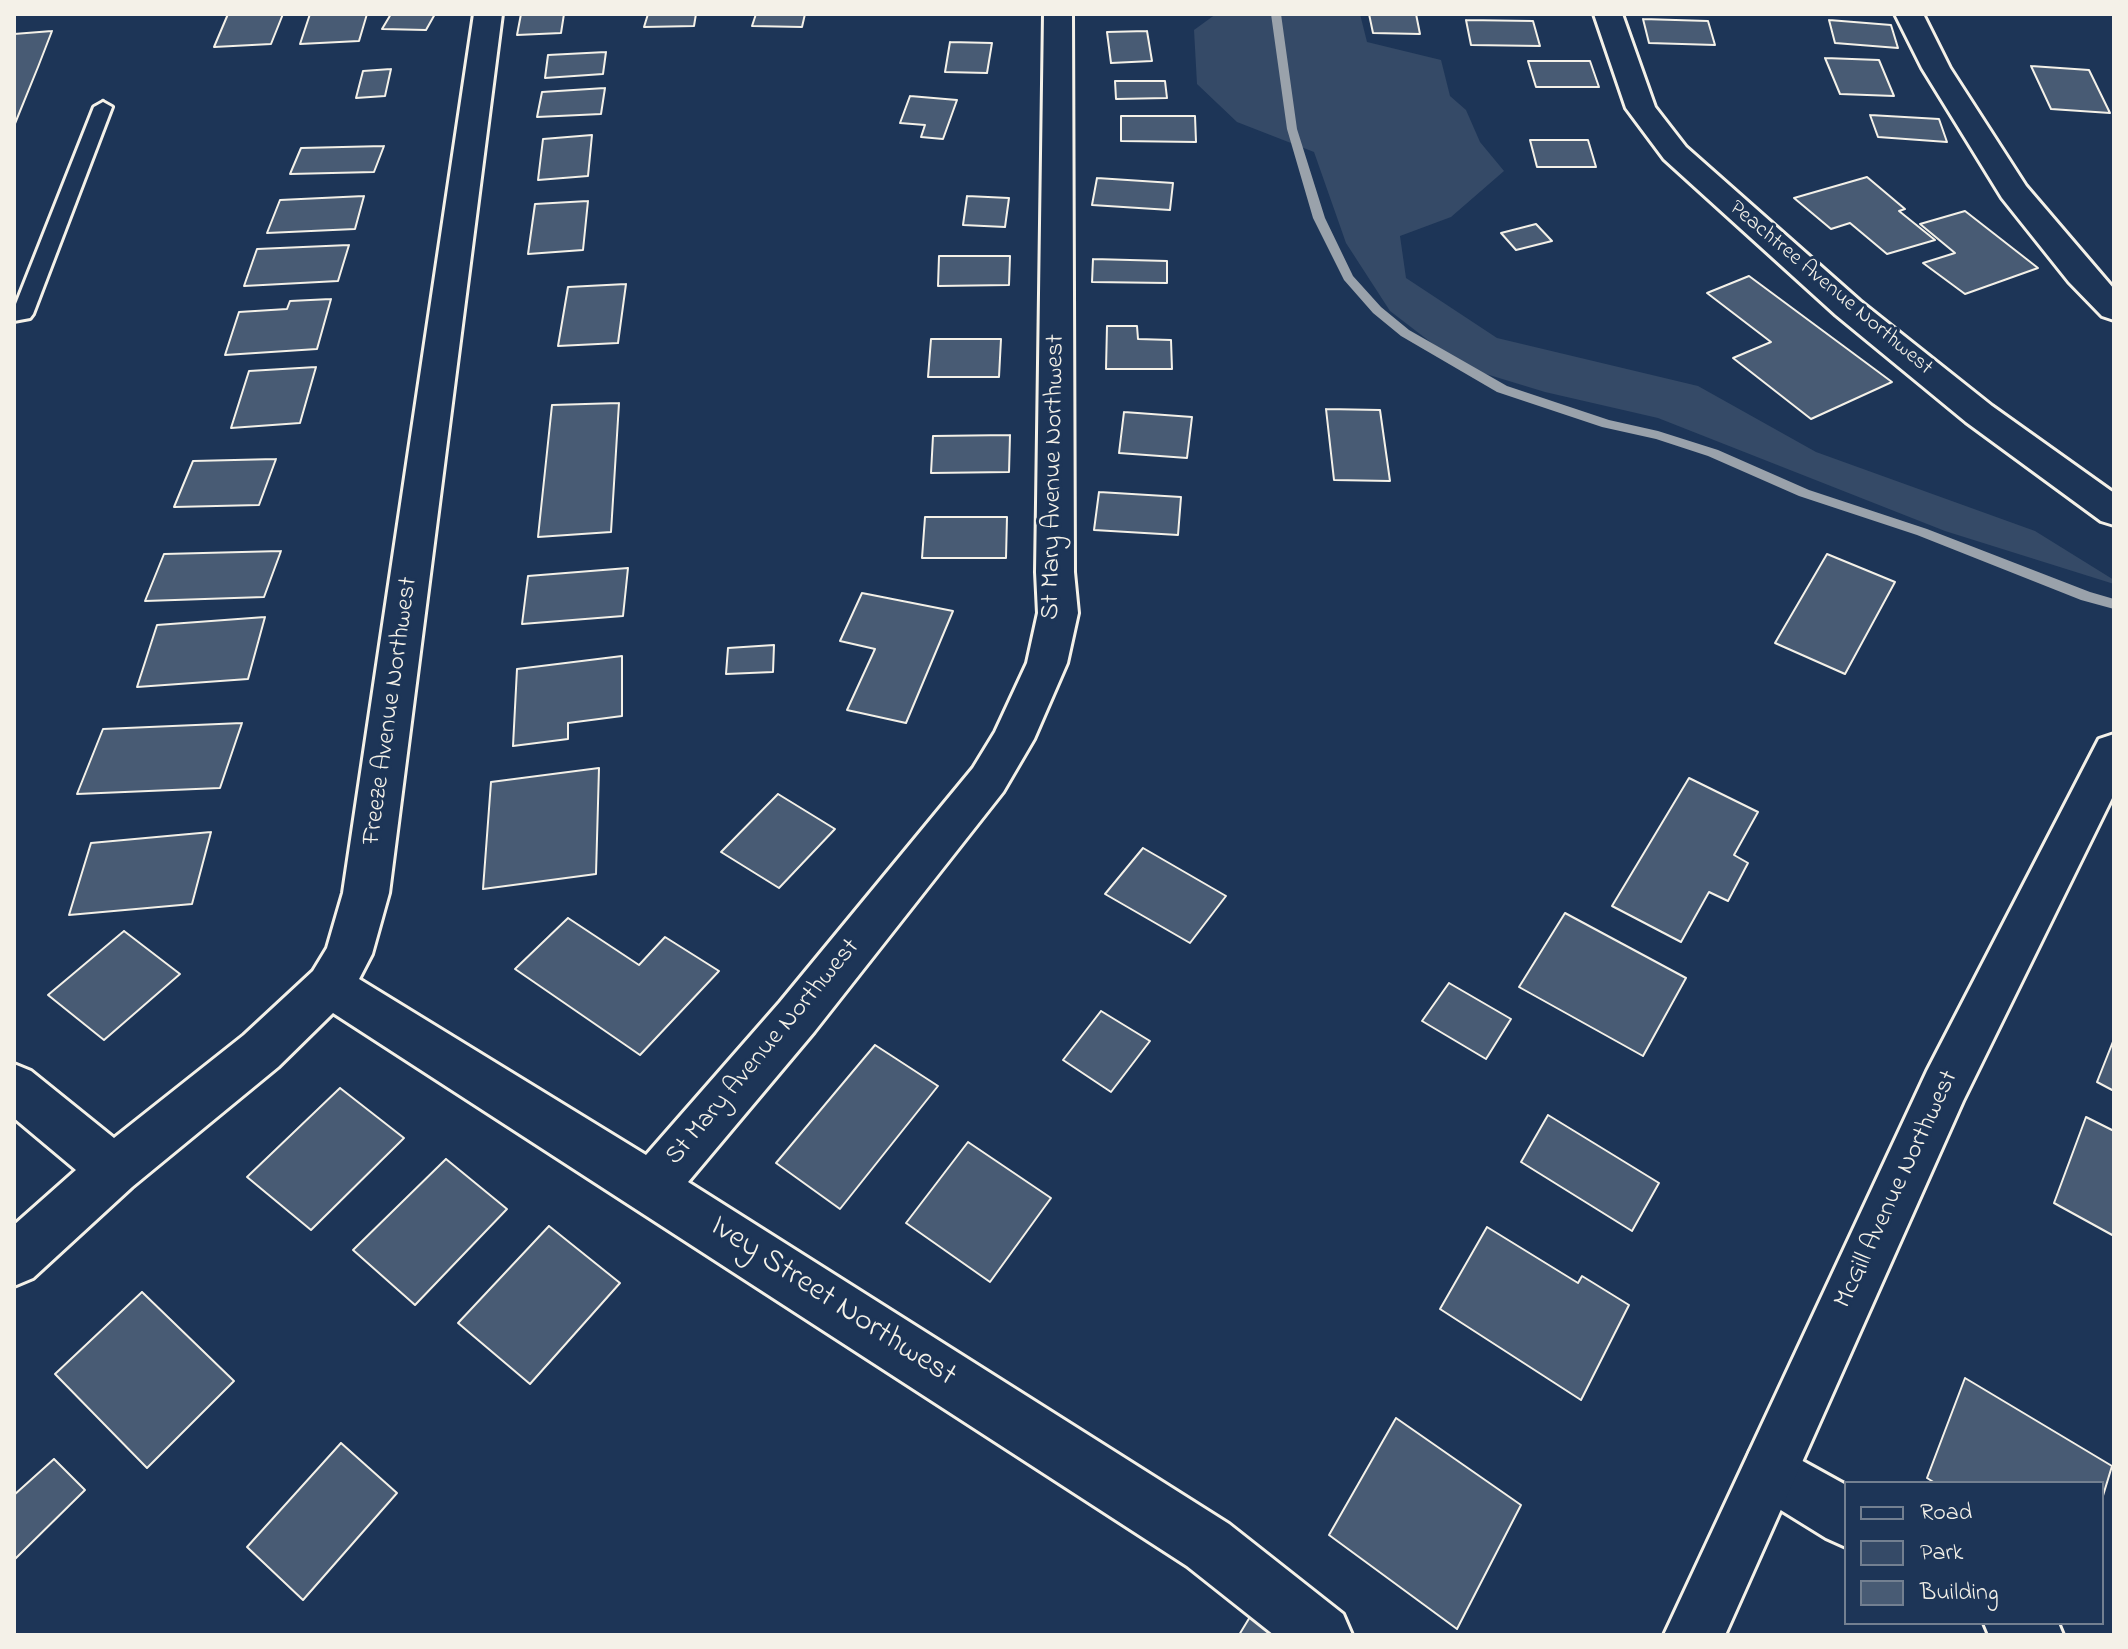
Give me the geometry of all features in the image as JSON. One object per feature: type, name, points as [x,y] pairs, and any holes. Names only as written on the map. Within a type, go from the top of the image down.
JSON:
[{"type":"street","name":"Freeze Avenue Northwest","points":[[14,1260],[114,1170],[261,1051],[330,986],[349,954],[366,893],[488,14]]},
{"type":"street","name":"St Mary Avenue Northwest","points":[[651,1187],[797,1017],[988,780],[1013,739],[1047,663],[1058,613],[1055,572],[1058,14]]},
{"type":"street","name":"Peachtree Avenue Northwest","points":[[1608,14],[1641,108],[1675,153],[1848,308],[1979,414],[2114,512]]},
{"type":"street","points":[[1909,14],[1936,68],[2013,191],[2081,275],[2114,309]]},
{"type":"street","name":"McGill Avenue Northwest","points":[[1694,1635],[1944,1087],[2114,751]]},
{"type":"street","name":"Ivey Street Northwest","points":[[330,986],[651,1187],[1208,1545],[1322,1635]]},
{"type":"street","points":[[14,1087],[114,1170]]},
{"type":"street","points":[[1770,1471],[1844,1517]]},
{"type":"lane","points":[[14,315],[23,314],[103,107]]},
{"type":"green space","points":[[1216,14],[1360,14],[1367,42],[1441,60],[1450,96],[1466,110],[1480,142],[1504,171],[1451,217],[1400,236],[1406,278],[1497,338],[1698,386],[1816,452],[2035,531],[2114,580],[2114,584],[1945,531],[1658,418],[1545,392],[1463,367],[1390,311],[1346,243],[1314,152],[1237,122],[1197,84],[1194,30]]},
{"type":"building","points":[[228,14],[283,14],[271,44],[214,47]]},
{"type":"building","points":[[310,14],[367,14],[359,41],[300,44]]},
{"type":"building","points":[[391,14],[435,14],[426,30],[382,29]]},
{"type":"building","points":[[521,14],[564,14],[561,33],[517,35]]},
{"type":"building","points":[[648,14],[696,14],[694,26],[644,27]]},
{"type":"building","points":[[756,14],[805,14],[802,27],[752,26]]},
{"type":"building","points":[[1369,14],[1416,14],[1420,34],[1373,33]]},
{"type":"building","points":[[1643,19],[1708,21],[1715,45],[1649,43]]},
{"type":"building","points":[[1466,20],[1533,21],[1540,46],[1471,45]]},
{"type":"building","points":[[1829,20],[1891,25],[1898,48],[1835,43]]},
{"type":"building","points":[[52,31],[38,67],[14,126],[14,34]]},
{"type":"building","points":[[1147,31],[1152,61],[1111,63],[1107,32]]},
{"type":"building","points":[[950,42],[992,43],[987,73],[945,72]]},
{"type":"building","points":[[606,52],[603,74],[545,78],[548,55]]},
{"type":"building","points":[[1825,58],[1879,60],[1894,96],[1840,94]]},
{"type":"building","points":[[1528,61],[1590,61],[1599,87],[1536,87]]},
{"type":"building","points":[[2031,66],[2089,70],[2110,113],[2051,109]]},
{"type":"building","points":[[391,69],[385,96],[356,98],[363,71]]},
{"type":"building","points":[[1115,81],[1165,81],[1167,98],[1116,99]]},
{"type":"building","points":[[605,88],[601,114],[537,117],[542,92]]},
{"type":"building","points":[[910,96],[957,100],[943,139],[921,137],[925,125],[900,123]]},
{"type":"building","points":[[1870,115],[1939,119],[1947,142],[1878,137]]},
{"type":"building","points":[[1121,116],[1195,116],[1196,142],[1121,141]]},
{"type":"building","points":[[592,135],[588,176],[538,180],[543,139]]},
{"type":"building","points":[[1530,140],[1588,140],[1596,167],[1537,167]]},
{"type":"building","points":[[384,146],[374,172],[290,174],[301,148]]},
{"type":"building","points":[[1867,177],[1905,209],[1899,211],[1935,240],[1887,254],[1850,223],[1831,229],[1794,198]]},
{"type":"building","points":[[1097,178],[1173,183],[1170,210],[1092,205]]},
{"type":"building","points":[[364,196],[355,229],[267,233],[280,200]]},
{"type":"building","points":[[967,196],[1009,198],[1005,227],[963,225]]},
{"type":"building","points":[[588,201],[583,250],[528,254],[535,204]]},
{"type":"building","points":[[1965,211],[2038,268],[1965,294],[1923,263],[1955,253],[1920,224]]},
{"type":"building","points":[[1536,224],[1552,241],[1516,250],[1501,233]]},
{"type":"building","points":[[349,245],[338,281],[244,286],[257,249]]},
{"type":"building","points":[[939,256],[1010,256],[1009,285],[938,286]]},
{"type":"building","points":[[1093,259],[1167,261],[1167,283],[1092,282]]},
{"type":"building","points":[[1749,276],[1892,382],[1811,419],[1733,358],[1771,342],[1707,293]]},
{"type":"building","points":[[626,284],[618,343],[558,346],[568,287]]},
{"type":"building","points":[[331,299],[317,349],[225,355],[239,312],[287,309],[290,301]]},
{"type":"building","points":[[1107,326],[1137,326],[1138,339],[1171,340],[1172,369],[1106,369]]},
{"type":"building","points":[[931,339],[1001,339],[999,377],[928,377]]},
{"type":"building","points":[[316,367],[300,423],[231,428],[249,371]]},
{"type":"building","points":[[619,403],[611,532],[538,537],[552,405]]},
{"type":"building","points":[[1326,409],[1380,410],[1390,481],[1334,480]]},
{"type":"building","points":[[1124,412],[1192,417],[1187,458],[1119,453]]},
{"type":"building","points":[[1010,435],[1009,472],[931,473],[933,436]]},
{"type":"building","points":[[276,459],[259,505],[174,507],[193,461]]},
{"type":"building","points":[[1099,492],[1181,497],[1178,535],[1094,530]]},
{"type":"building","points":[[925,517],[1007,517],[1006,558],[922,558]]},
{"type":"building","points":[[281,551],[264,597],[145,601],[164,554]]},
{"type":"building","points":[[1827,554],[1895,582],[1845,674],[1775,643]]},
{"type":"building","points":[[628,568],[623,616],[522,624],[528,576]]},
{"type":"building","points":[[862,593],[953,611],[906,723],[847,710],[875,649],[840,641]]},
{"type":"building","points":[[265,617],[248,679],[137,687],[157,625]]},
{"type":"building","points":[[774,645],[773,672],[726,674],[728,648]]},
{"type":"building","points":[[622,656],[622,716],[568,723],[568,739],[513,746],[517,669]]},
{"type":"building","points":[[242,723],[220,788],[77,794],[103,729]]},
{"type":"building","points":[[599,768],[596,874],[483,889],[491,782]]},
{"type":"building","points":[[1689,778],[1758,812],[1734,855],[1748,863],[1728,901],[1709,892],[1681,942],[1612,906]]},
{"type":"building","points":[[778,794],[835,829],[779,888],[721,852]]},
{"type":"building","points":[[211,832],[192,904],[69,915],[91,843]]},
{"type":"building","points":[[1143,848],[1226,896],[1190,943],[1105,894]]},
{"type":"building","points":[[1565,913],[1686,978],[1643,1056],[1519,987]]},
{"type":"building","points":[[568,918],[639,965],[665,937],[719,971],[640,1055],[515,969]]},
{"type":"building","points":[[124,931],[180,974],[104,1040],[48,995]]},
{"type":"building","points":[[1449,983],[1511,1019],[1486,1059],[1422,1021]]},
{"type":"building","points":[[1101,1011],[1150,1041],[1111,1092],[1063,1060]]},
{"type":"building","points":[[2114,1039],[2114,1091],[2097,1082]]},
{"type":"building","points":[[875,1045],[938,1086],[840,1209],[776,1163]]},
{"type":"building","points":[[340,1088],[404,1138],[311,1230],[247,1177]]},
{"type":"building","points":[[1548,1115],[1659,1183],[1632,1231],[1521,1162]]},
{"type":"building","points":[[2086,1117],[2114,1131],[2114,1236],[2054,1203]]},
{"type":"building","points":[[968,1142],[1051,1198],[990,1282],[906,1223]]},
{"type":"building","points":[[446,1159],[507,1209],[415,1305],[353,1250]]},
{"type":"building","points":[[549,1226],[620,1283],[530,1384],[458,1323]]},
{"type":"building","points":[[1487,1227],[1578,1283],[1582,1276],[1629,1305],[1581,1400],[1440,1309]]},
{"type":"building","points":[[142,1292],[234,1381],[147,1468],[55,1374]]},
{"type":"building","points":[[1965,1378],[2112,1466],[2104,1492],[2104,1481],[1932,1481],[1927,1478]]},
{"type":"building","points":[[1396,1418],[1521,1505],[1457,1629],[1329,1535]]},
{"type":"building","points":[[341,1443],[397,1493],[303,1600],[247,1547]]},
{"type":"building","points":[[54,1459],[85,1490],[14,1560],[14,1495]]},
{"type":"building","points":[[1259,1602],[1302,1635],[1239,1635]]},
{"type":"waterway","points":[[1276,14],[1292,129],[1319,218],[1348,277],[1377,310],[1405,333],[1502,389],[1607,424],[1658,435],[1713,453],[1804,493],[1922,532],[2114,604]]}]
